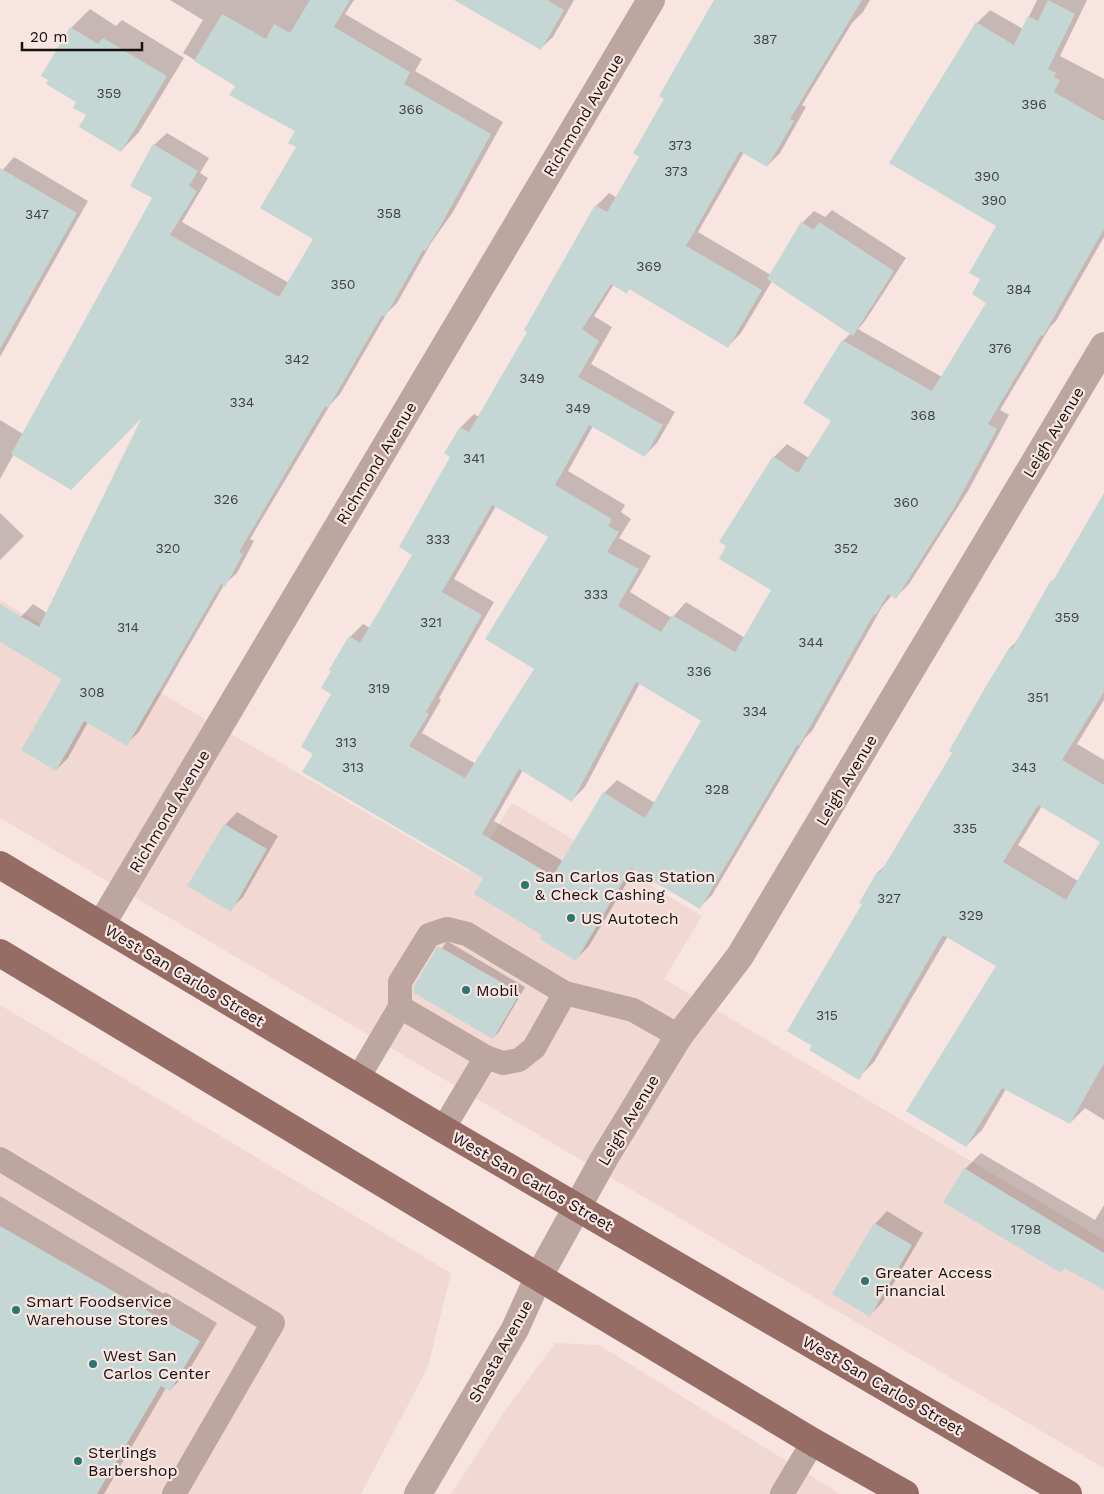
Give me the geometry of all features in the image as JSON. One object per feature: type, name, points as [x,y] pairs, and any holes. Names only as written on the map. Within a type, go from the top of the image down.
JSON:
[{"type":"main road","name":"West San Carlos Street","points":[[0,865],[358,1078],[1068,1494]]},
{"type":"main road","points":[[0,954],[813,1442],[905,1494]]},
{"type":"street","name":"Richmond Avenue","points":[[101,926],[652,0]]},
{"type":"street","name":"Leigh Avenue","points":[[577,1206],[680,1036],[740,956],[1104,346]]},
{"type":"street","name":"Shasta Avenue","points":[[418,1494],[515,1329],[539,1276],[577,1206]]},
{"type":"lane","points":[[358,1078],[400,1007],[400,982],[429,935],[447,929],[467,934],[566,993],[633,1010],[680,1036]]},
{"type":"lane","points":[[400,1007],[486,1056],[503,1063],[519,1060],[534,1048],[566,993]]},
{"type":"lane","points":[[443,1128],[486,1056]]},
{"type":"lane","points":[[0,1159],[273,1323],[174,1494]]},
{"type":"lane","points":[[782,1494],[813,1442]]},
{"type":"shaded area","points":[[0,600],[469,872],[512,803],[702,916],[664,979],[1104,1240],[1104,1468],[0,818]]},
{"type":"shaded area","name":"West San Carlos Center","points":[[0,1005],[451,1273],[428,1367],[361,1494],[0,1494]]},
{"type":"shaded area","points":[[555,1343],[599,1345],[840,1494],[451,1494],[509,1405]]},
{"type":"building","points":[[310,0],[350,0],[334,27],[410,72],[404,84],[491,134],[441,225],[425,251],[423,250],[385,317],[382,315],[328,408],[325,406],[239,552],[243,554],[225,587],[221,584],[127,746],[84,721],[56,771],[21,750],[62,679],[0,642],[0,604],[39,627],[141,419],[71,490],[11,454],[152,198],[130,186],[153,144],[198,171],[189,186],[197,191],[170,235],[279,297],[313,239],[260,208],[296,147],[288,143],[295,131],[229,95],[235,86],[194,61],[222,14],[266,39],[274,24],[290,33]]},
{"type":"building","points":[[454,0],[547,0],[564,10],[541,50]]},
{"type":"building","points":[[714,0],[862,0],[790,119],[794,121],[767,167],[740,151],[686,246],[762,290],[728,348],[629,289],[627,294],[611,284],[582,329],[599,341],[578,377],[663,425],[645,457],[589,425],[555,485],[612,519],[608,526],[619,532],[607,552],[639,569],[618,606],[661,632],[672,615],[735,652],[771,590],[719,559],[726,546],[719,542],[773,456],[798,473],[831,421],[803,403],[842,340],[932,391],[986,303],[972,294],[980,279],[969,273],[996,226],[889,163],[976,22],[1014,45],[1028,16],[1038,21],[1048,0],[1075,14],[1048,69],[1056,73],[1054,77],[1060,80],[1054,92],[1104,121],[1104,229],[1043,336],[1041,335],[988,424],[997,429],[955,506],[896,599],[888,594],[876,615],[874,614],[799,746],[797,745],[700,909],[631,868],[576,961],[540,939],[542,935],[474,894],[483,878],[302,772],[313,754],[301,747],[331,694],[321,688],[331,671],[329,670],[349,636],[360,643],[412,555],[399,547],[450,457],[444,453],[460,427],[469,432],[527,332],[524,330],[595,205],[607,212],[639,157],[633,153],[664,99],[659,96]],"holes":[[[492,505],[548,537],[485,639],[534,669],[465,778],[409,746],[429,714],[426,712],[482,615],[442,592]],[[636,682],[701,721],[645,818],[603,792],[553,876],[482,834],[519,769],[572,802]]]},
{"type":"building","points":[[70,27],[98,44],[103,38],[167,76],[121,152],[79,127],[86,115],[73,108],[76,102],[46,84],[48,80],[41,76]]},
{"type":"building","points":[[0,168],[77,213],[0,349]]},
{"type":"building","points":[[801,222],[814,230],[819,222],[894,271],[853,336],[767,279]]},
{"type":"building","points":[[1104,493],[1104,692],[1062,760],[1104,785],[1104,1063],[1070,1124],[1002,1088],[966,1147],[906,1111],[996,966],[943,935],[859,1080],[809,1050],[812,1046],[787,1031],[862,904],[859,903],[877,872],[880,873],[952,753],[949,751],[982,693],[1009,648],[1012,649],[1051,580],[1053,581]],"holes":[[[1038,805],[1100,842],[1066,900],[1003,862]]]},
{"type":"building","points":[[224,824],[267,849],[231,912],[187,886]]},
{"type":"building","points":[[438,946],[520,993],[493,1039],[414,993],[414,986]]},
{"type":"building","points":[[964,1168],[1104,1253],[1104,1290],[1064,1268],[1061,1273],[943,1202]]},
{"type":"building","name":"Greater Access Financial","points":[[874,1223],[912,1245],[870,1317],[832,1294]]},
{"type":"building","name":"West San Carlos Center","points":[[0,1226],[200,1341],[170,1391],[161,1386],[97,1494],[0,1494]]},
{"type":"place","name":"San Carlos Gas Station & Check Cashing","points":[[525,885]]},
{"type":"place","name":"US Autotech","points":[[571,918]]},
{"type":"place","name":"Mobil","points":[[466,990]]},
{"type":"place","name":"Greater Access Financial","points":[[865,1281]]},
{"type":"place","name":"Smart Foodservice Warehouse Stores","points":[[16,1310]]},
{"type":"place","name":"West San Carlos Center","points":[[93,1364]]},
{"type":"place","name":"Sterlings Barbershop","points":[[78,1461]]}]
